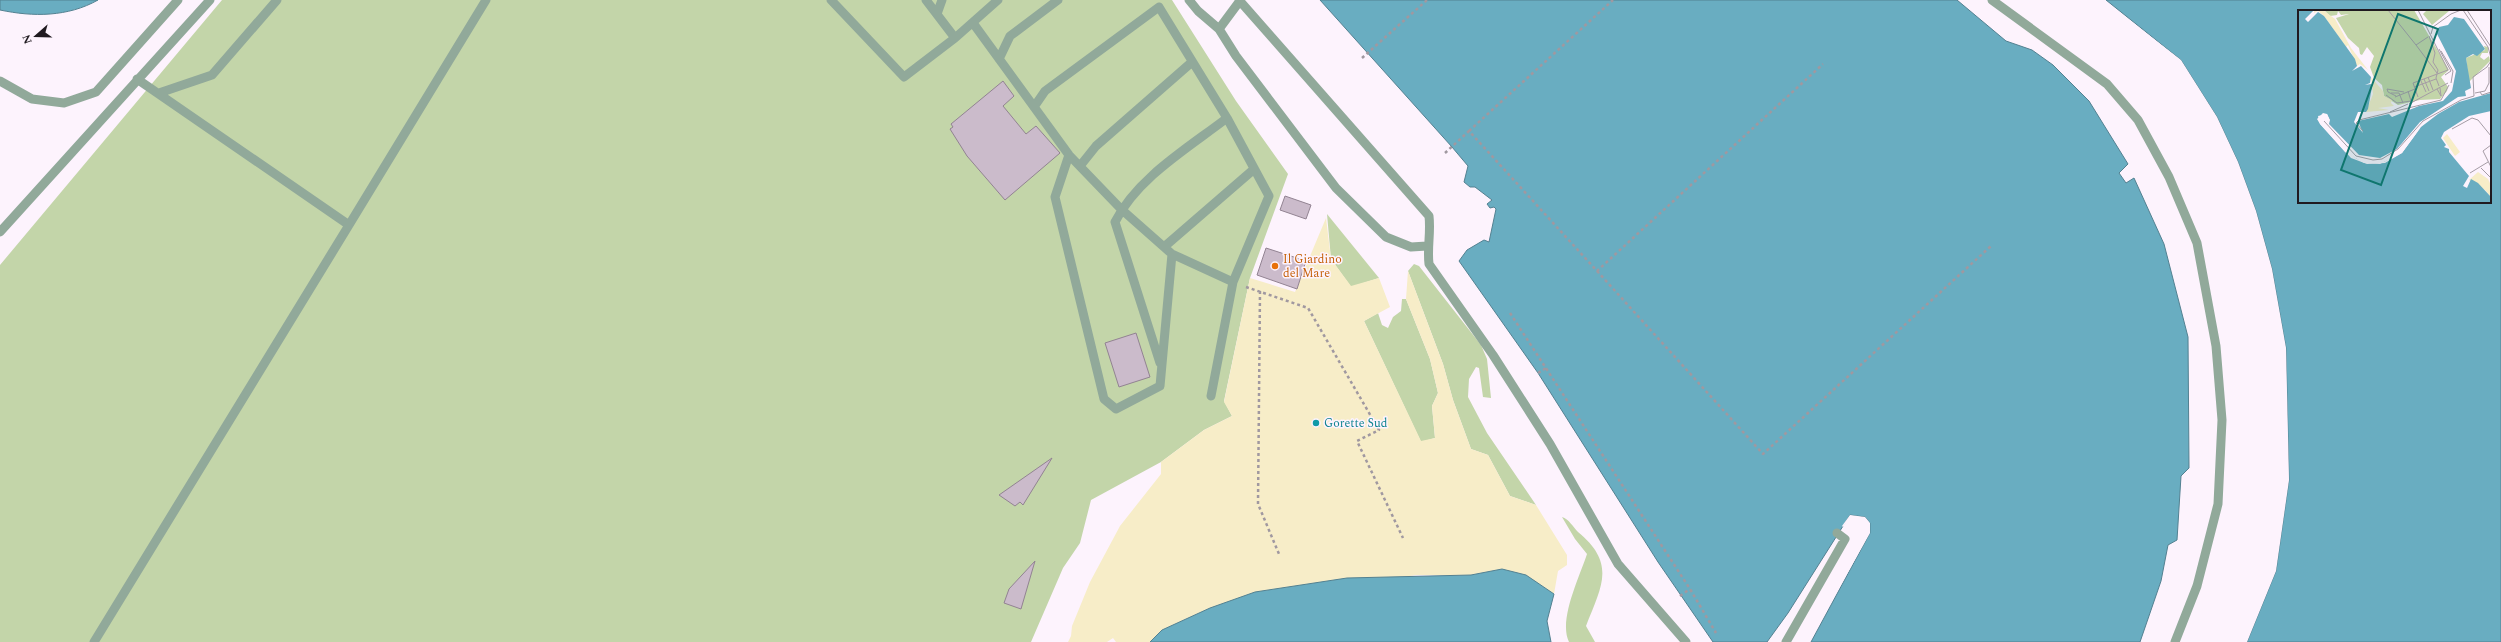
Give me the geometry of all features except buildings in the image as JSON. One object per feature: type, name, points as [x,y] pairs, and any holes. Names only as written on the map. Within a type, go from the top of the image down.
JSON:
[{"type":"lane","points":[[0,81],[32,99],[64,103],[96,92],[178,0]]},
{"type":"lane","points":[[0,232],[210,0]]},
{"type":"lane","points":[[158,92],[212,75],[277,0]]},
{"type":"lane","points":[[94,642],[486,0]]},
{"type":"lane","points":[[831,0],[904,77],[956,38],[998,0]]},
{"type":"lane","points":[[926,0],[956,38]]},
{"type":"lane","points":[[937,14],[942,0]]},
{"type":"lane","points":[[999,58],[1010,36],[1058,0]]},
{"type":"lane","points":[[1189,0],[1198,11],[1218,29],[1240,62],[1336,188],[1386,237],[1411,247],[1427,246]]},
{"type":"lane","points":[[1992,0],[2107,84],[2138,120],[2169,177],[2197,242],[2216,346],[2221,412],[2218,504],[2196,586],[2175,642]]},
{"type":"lane","points":[[1218,29],[1239,1],[1429,216],[1431,232],[1427,246],[1429,264],[1493,355],[1550,444],[1618,564],[1686,642]]},
{"type":"lane","points":[[1034,107],[1045,92],[1159,7],[1227,118],[1253,170],[1269,196],[1233,282],[1211,396]]},
{"type":"lane","points":[[973,23],[1069,155],[1121,209],[1172,254],[1233,282]]},
{"type":"lane","points":[[1080,166],[1096,146],[1192,62]]},
{"type":"lane","points":[[137,79],[349,224]]},
{"type":"lane","points":[[1162,368],[1115,222],[1121,209],[1148,180],[1227,118]]},
{"type":"lane","points":[[1069,155],[1055,197],[1104,399],[1116,409],[1160,386],[1172,254]]},
{"type":"lane","points":[[1164,247],[1253,170]]},
{"type":"lane","points":[[1786,642],[1845,539],[1837,533]]},
{"type":"path","points":[[1362,58],[1427,0]]},
{"type":"path","points":[[1445,153],[1613,0]]},
{"type":"path","points":[[1597,271],[1823,64]]},
{"type":"path","points":[[1470,131],[1763,454],[1991,246]]},
{"type":"path","points":[[1233,282],[1308,308],[1379,430],[1357,441],[1403,538]]},
{"type":"path","points":[[1260,292],[1258,504],[1279,554]]},
{"type":"path","points":[[1510,313],[1690,589],[1716,633]]},
{"type":"path","points":[[1538,373],[1546,368]]},
{"type":"path","points":[[1680,596],[1690,589]]},
{"type":"green space","points":[[222,0],[1172,0],[1236,101],[1288,174],[1250,278],[1224,401],[1232,416],[1204,430],[1161,462],[1091,500],[1080,543],[1063,568],[1031,642],[0,642],[0,265]]},
{"type":"green space","points":[[1327,214],[1379,278],[1351,287],[1331,259]]},
{"type":"green space","points":[[1414,264],[1419,266],[1481,345],[1487,359],[1491,398],[1483,397],[1479,368],[1476,367],[1469,379],[1468,397],[1487,433],[1536,505],[1510,496],[1488,455],[1471,449],[1453,400],[1443,364],[1408,271]]},
{"type":"green space","points":[[1402,299],[1406,299],[1430,359],[1438,393],[1432,406],[1435,438],[1421,442],[1364,321],[1378,313],[1382,325],[1388,328],[1393,317],[1401,311]]},
{"type":"green space","points":[[1562,517],[1569,521],[1590,544],[1598,555],[1602,566],[1600,588],[1586,626],[1595,642],[1569,642],[1566,633],[1566,622],[1571,598],[1587,554],[1575,539]]},
{"type":"sand","name":"Gorette Sud","points":[[1326,218],[1331,259],[1351,286],[1379,278],[1390,307],[1364,321],[1421,441],[1435,438],[1432,406],[1438,393],[1430,359],[1406,299],[1408,271],[1443,364],[1453,400],[1471,449],[1488,455],[1510,496],[1536,505],[1567,555],[1567,565],[1558,571],[1554,594],[1541,585],[1502,569],[1471,575],[1416,575],[1210,608],[1162,630],[1150,642],[1116,642],[1113,638],[1107,642],[1068,642],[1071,636],[1072,626],[1090,582],[1120,526],[1161,474],[1161,462],[1204,430],[1232,416],[1224,402],[1250,278],[1295,292]]},
{"type":"water","points":[[0,0],[98,0],[75,10],[50,14],[25,14],[0,10]]},
{"type":"water","points":[[1320,0],[1957,0],[2006,41],[2032,50],[2053,65],[2089,101],[2128,164],[2119,173],[2126,183],[2134,178],[2164,244],[2188,337],[2189,468],[2181,476],[2177,540],[2168,545],[2161,581],[2140,642],[1811,642],[1870,533],[1870,523],[1865,517],[1850,515],[1788,613],[1767,642],[1713,642],[1658,562],[1538,373],[1459,261],[1467,250],[1484,240],[1489,242],[1496,209],[1494,207],[1490,208],[1487,204],[1492,200],[1475,187],[1470,187],[1464,182],[1468,166]]},
{"type":"water","points":[[2106,0],[2501,0],[2501,642],[2247,642],[2276,571],[2289,480],[2286,348],[2272,269],[2256,211],[2238,162],[2217,117],[2181,60]]},
{"type":"water","points":[[1502,569],[1526,575],[1554,594],[1547,621],[1551,642],[1150,642],[1162,630],[1210,608],[1255,592],[1347,578],[1471,575]]},
{"type":"pier","points":[[2104,0],[2181,60],[2217,117],[2238,162],[2256,211],[2272,269],[2286,348],[2289,480],[2276,571],[2247,642],[2245,642],[2274,570],[2287,480],[2284,348],[2270,270],[2254,212],[2236,163],[2215,118],[2180,62]]},
{"type":"pier","points":[[1850,515],[1865,517],[1870,523],[1870,533],[1809,642],[1868,532],[1868,523],[1864,518],[1851,517],[1843,527],[1842,526]]},
{"type":"place","name":"Il Giardino del Mare","points":[[1275,266]]},
{"type":"place","name":"Gorette Sud","points":[[1316,423]]}]
